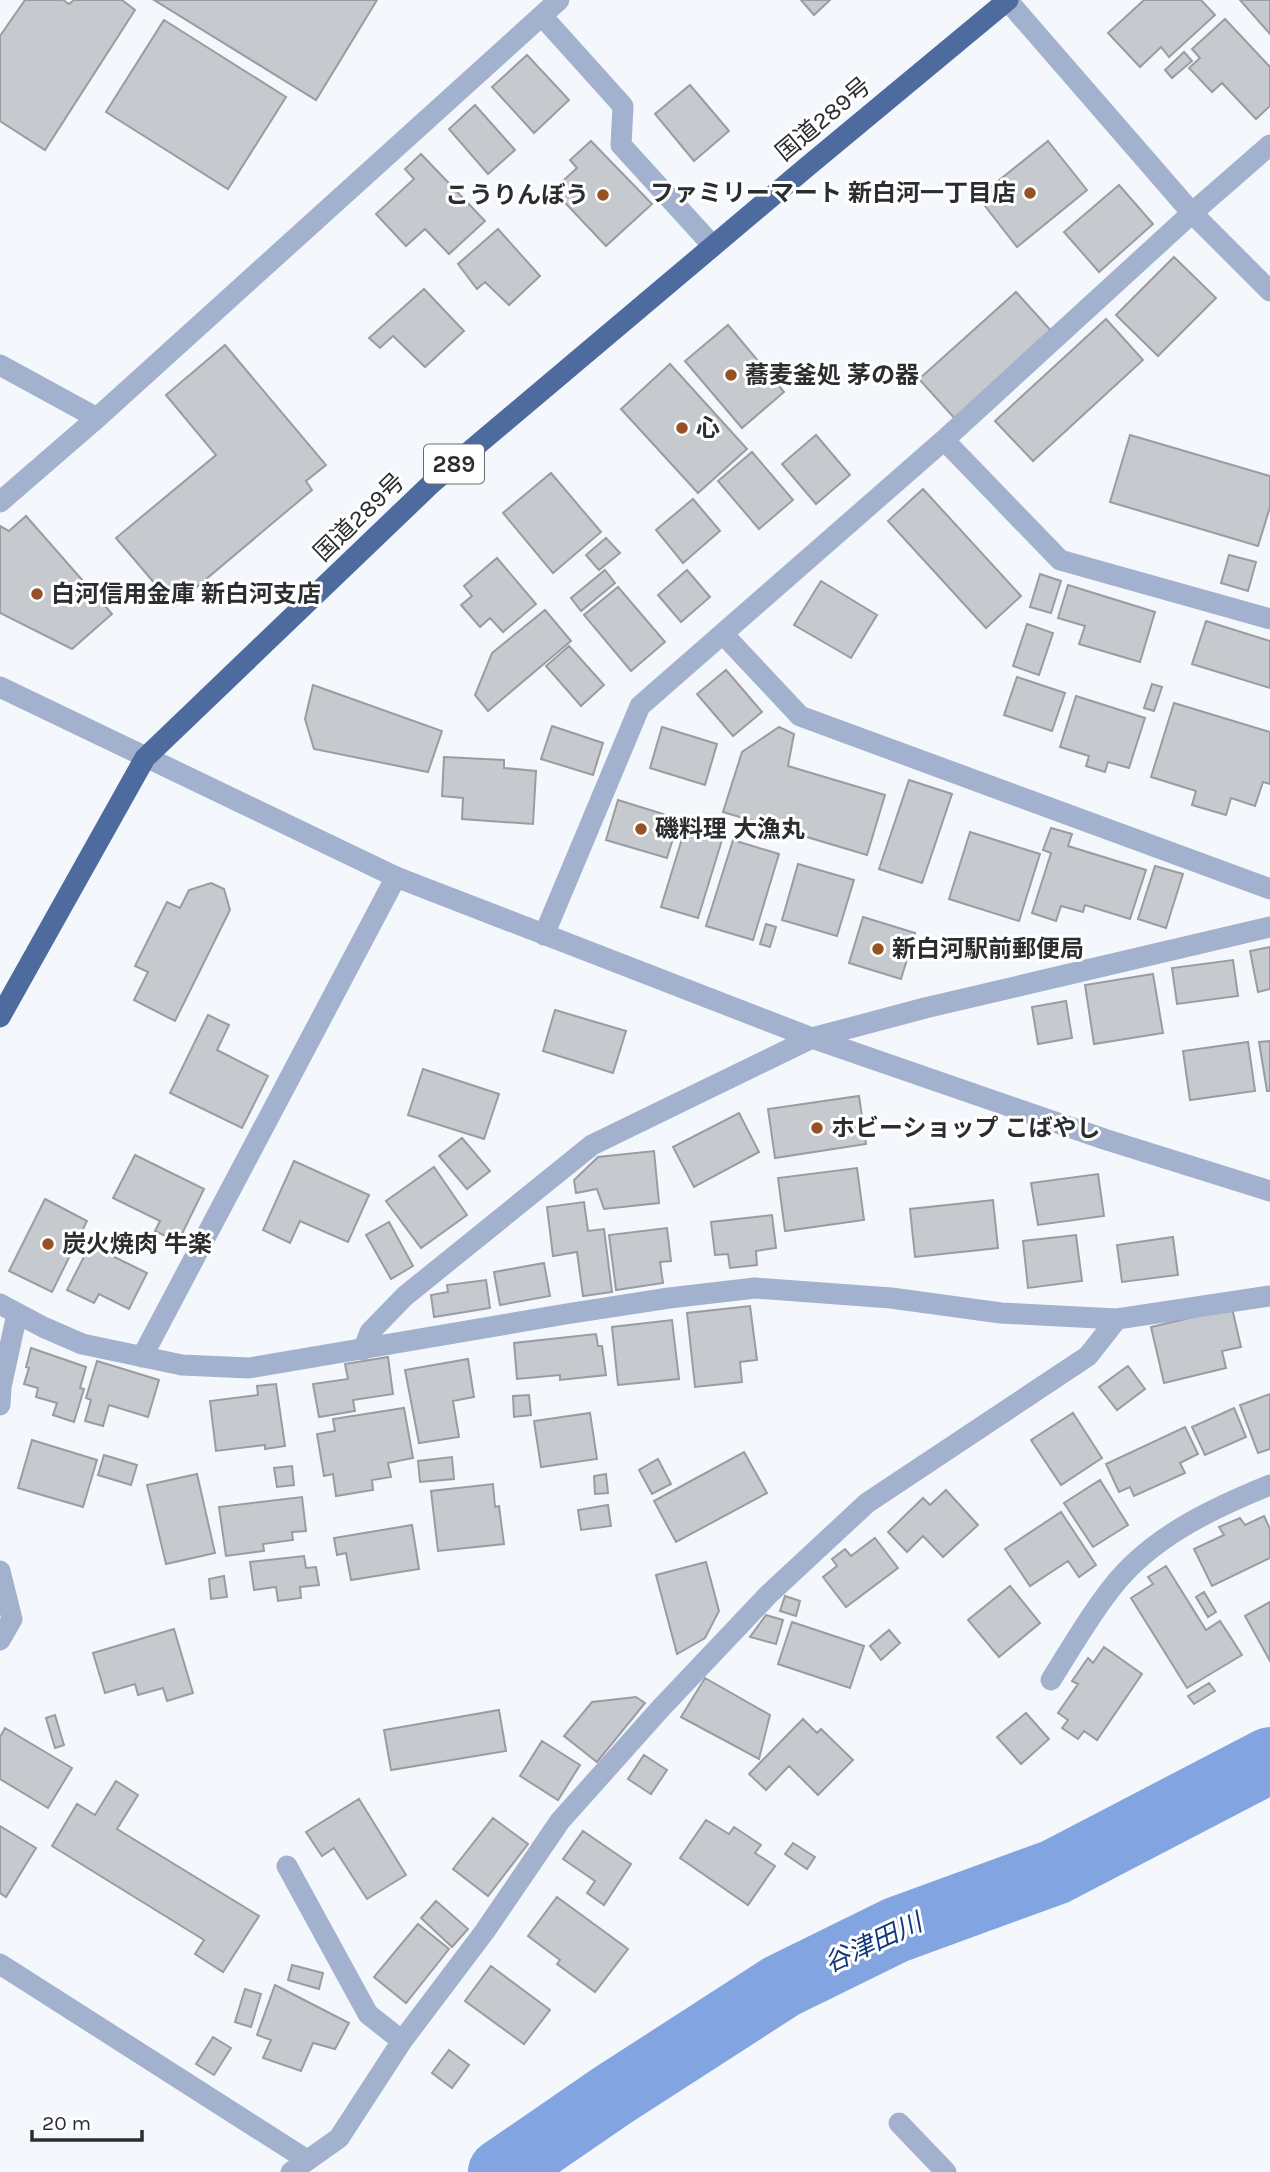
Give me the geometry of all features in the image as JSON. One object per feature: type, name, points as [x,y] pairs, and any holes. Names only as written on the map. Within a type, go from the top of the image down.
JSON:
[{"type":"highway","name":"国道289号","points":[[0,1017],[145,758],[432,483],[1008,0]]},
{"type":"street","points":[[0,502],[97,418],[559,0]]},
{"type":"street","points":[[1008,0],[1192,213],[1270,291]]},
{"type":"street","points":[[542,16],[623,106],[621,145],[713,246]]},
{"type":"street","points":[[544,935],[640,706],[944,440],[1270,145]]},
{"type":"street","points":[[0,365],[97,418]]},
{"type":"street","points":[[944,440],[1060,559],[1270,620]]},
{"type":"street","points":[[723,634],[800,716],[1270,889]]},
{"type":"street","points":[[0,687],[396,877],[812,1038],[1104,1139],[1270,1191]]},
{"type":"street","points":[[142,1357],[396,877]]},
{"type":"street","points":[[363,1350],[370,1332],[405,1296],[592,1144],[812,1038],[925,1008],[1270,927]]},
{"type":"street","points":[[0,1405],[8,1309],[82,1344],[182,1365],[248,1368],[566,1314],[755,1288],[891,1298],[1001,1313],[1117,1319],[1270,1296]]},
{"type":"street","points":[[0,1964],[299,2166],[339,2138],[402,2041],[485,1931],[560,1821],[661,1708],[769,1594],[867,1503],[1088,1356],[1117,1319]]},
{"type":"street","points":[[1051,1680],[1110,1589],[1150,1548],[1179,1529],[1270,1485]]},
{"type":"street","points":[[0,1571],[12,1619],[0,1640]]},
{"type":"street","points":[[287,1866],[368,2014],[402,2041]]},
{"type":"street","points":[[899,2123],[946,2172]]},
{"type":"building","points":[[25,0],[63,0],[69,4],[74,0],[122,0],[135,10],[45,150],[0,121],[0,36]]},
{"type":"building","points":[[154,0],[377,0],[316,100]]},
{"type":"building","points":[[801,0],[830,0],[814,15]]},
{"type":"building","points":[[1144,0],[1201,0],[1215,15],[1169,57],[1161,47],[1140,67],[1108,33]]},
{"type":"building","points":[[1240,0],[1270,0],[1270,34]]},
{"type":"building","points":[[1225,19],[1270,67],[1270,106],[1256,119],[1222,83],[1212,92],[1189,68],[1200,58],[1192,49]]},
{"type":"building","points":[[164,20],[286,97],[228,189],[106,112]]},
{"type":"building","points":[[1184,52],[1192,61],[1172,78],[1165,70]]},
{"type":"building","points":[[527,55],[569,100],[534,133],[492,87]]},
{"type":"building","points":[[690,85],[729,131],[694,161],[655,114]]},
{"type":"building","points":[[475,105],[515,150],[488,174],[449,129]]},
{"type":"building","points":[[591,141],[652,204],[606,246],[553,190],[577,168],[570,160]]},
{"type":"building","points":[[1048,141],[1087,190],[1017,247],[978,197]]},
{"type":"building","points":[[421,154],[485,221],[449,254],[425,229],[406,246],[376,214],[414,179],[405,169]]},
{"type":"building","points":[[1119,185],[1153,224],[1099,272],[1064,232]]},
{"type":"building","points":[[498,229],[540,276],[509,305],[485,282],[477,289],[458,264]]},
{"type":"building","points":[[1174,257],[1216,298],[1158,356],[1116,315]]},
{"type":"building","points":[[424,289],[464,331],[425,367],[393,336],[380,348],[369,338]]},
{"type":"building","points":[[1016,292],[1054,334],[957,421],[919,379]]},
{"type":"building","points":[[1106,319],[1143,360],[1033,461],[995,421]]},
{"type":"building","points":[[728,325],[784,392],[742,428],[685,361]]},
{"type":"building","points":[[225,345],[326,465],[306,481],[312,490],[174,606],[116,538],[216,455],[166,395]]},
{"type":"building","points":[[670,364],[747,449],[698,493],[621,409]]},
{"type":"building","points":[[816,435],[850,475],[816,504],[782,464]]},
{"type":"building","points":[[1130,435],[1270,476],[1270,507],[1258,546],[1110,502]]},
{"type":"building","points":[[752,452],[793,500],[759,529],[718,481]]},
{"type":"building","points":[[551,473],[601,532],[553,573],[503,513]]},
{"type":"building","points":[[923,489],[1021,596],[986,628],[888,521]]},
{"type":"building","points":[[693,499],[720,531],[683,563],[656,530]]},
{"type":"building","points":[[26,516],[112,614],[72,649],[0,613],[0,526],[9,531]]},
{"type":"building","points":[[606,538],[620,553],[599,570],[586,555]]},
{"type":"building","points":[[1229,555],[1256,562],[1248,591],[1221,583]]},
{"type":"building","points":[[497,558],[536,604],[503,632],[490,618],[480,627],[461,605],[472,596],[464,586]]},
{"type":"building","points":[[605,570],[615,583],[581,611],[571,598]]},
{"type":"building","points":[[687,570],[710,597],[681,622],[658,595]]},
{"type":"building","points":[[1040,574],[1061,581],[1051,613],[1030,607]]},
{"type":"building","points":[[821,581],[877,615],[851,658],[794,625]]},
{"type":"building","points":[[1068,585],[1155,612],[1140,662],[1079,644],[1085,626],[1058,618]]},
{"type":"building","points":[[618,587],[665,642],[631,671],[584,615]]},
{"type":"building","points":[[545,610],[571,641],[488,711],[475,695],[492,653]]},
{"type":"building","points":[[1206,621],[1270,641],[1270,688],[1192,664]]},
{"type":"building","points":[[1027,624],[1053,633],[1039,675],[1013,666]]},
{"type":"building","points":[[569,646],[604,685],[581,706],[546,666]]},
{"type":"building","points":[[726,670],[762,712],[733,736],[697,694]]},
{"type":"building","points":[[1017,677],[1065,693],[1052,731],[1004,715]]},
{"type":"building","points":[[1152,684],[1162,687],[1154,711],[1144,708]]},
{"type":"building","points":[[313,685],[442,731],[428,772],[314,749],[305,719]]},
{"type":"building","points":[[1076,696],[1145,718],[1129,768],[1108,762],[1105,772],[1086,766],[1089,756],[1060,747]]},
{"type":"building","points":[[1174,703],[1270,732],[1270,784],[1263,782],[1255,806],[1231,798],[1226,815],[1192,805],[1196,791],[1151,777]]},
{"type":"building","points":[[552,726],[603,743],[593,775],[541,759]]},
{"type":"building","points":[[662,727],[717,744],[705,785],[650,768]]},
{"type":"building","points":[[779,727],[794,734],[788,766],[885,795],[867,855],[723,812],[742,752]]},
{"type":"building","points":[[444,757],[504,760],[504,768],[536,771],[533,824],[462,819],[463,798],[442,796]]},
{"type":"building","points":[[909,780],[952,794],[922,883],[879,869]]},
{"type":"building","points":[[618,800],[679,819],[667,858],[606,840]]},
{"type":"building","points":[[1051,828],[1072,834],[1068,846],[1146,870],[1130,919],[1085,905],[1083,912],[1061,906],[1056,921],[1032,913],[1051,853],[1043,850]]},
{"type":"building","points":[[685,829],[722,840],[698,918],[661,907]]},
{"type":"building","points":[[970,832],[1040,854],[1019,921],[949,899]]},
{"type":"building","points":[[733,840],[779,854],[753,940],[706,926]]},
{"type":"building","points":[[798,864],[854,880],[837,936],[782,920]]},
{"type":"building","points":[[1155,866],[1183,874],[1166,928],[1138,919]]},
{"type":"building","points":[[211,883],[224,889],[230,910],[175,1021],[134,1000],[148,972],[135,966],[167,902],[180,908],[189,890]]},
{"type":"building","points":[[863,917],[915,933],[901,979],[849,963]]},
{"type":"building","points":[[766,924],[776,927],[770,947],[760,944]]},
{"type":"building","points":[[1270,947],[1270,989],[1258,992],[1250,951]]},
{"type":"building","points":[[1233,960],[1238,996],[1177,1004],[1172,968]]},
{"type":"building","points":[[1153,974],[1163,1033],[1094,1044],[1085,985]]},
{"type":"building","points":[[1066,1001],[1072,1038],[1038,1044],[1032,1007]]},
{"type":"building","points":[[555,1010],[626,1031],[613,1073],[543,1051]]},
{"type":"building","points":[[208,1015],[229,1025],[217,1050],[268,1076],[242,1128],[170,1093]]},
{"type":"building","points":[[1270,1041],[1270,1091],[1267,1091],[1259,1042]]},
{"type":"building","points":[[1248,1042],[1255,1091],[1190,1100],[1183,1051]]},
{"type":"building","points":[[423,1069],[499,1094],[484,1139],[408,1115]]},
{"type":"building","points":[[859,1096],[866,1144],[775,1158],[768,1109]]},
{"type":"building","points":[[739,1113],[759,1152],[694,1187],[673,1147]]},
{"type":"building","points":[[462,1138],[490,1171],[467,1189],[439,1156]]},
{"type":"building","points":[[654,1151],[659,1203],[604,1209],[597,1189],[576,1193],[574,1180],[598,1157]]},
{"type":"building","points":[[135,1155],[204,1189],[178,1242],[155,1231],[160,1221],[113,1198]]},
{"type":"building","points":[[294,1161],[369,1195],[348,1242],[300,1221],[290,1243],[263,1230]]},
{"type":"building","points":[[434,1167],[467,1215],[421,1248],[386,1201]]},
{"type":"building","points":[[857,1168],[864,1220],[785,1231],[778,1178]]},
{"type":"building","points":[[1098,1174],[1104,1216],[1038,1225],[1031,1183]]},
{"type":"building","points":[[45,1199],[87,1221],[52,1292],[9,1271]]},
{"type":"building","points":[[993,1200],[998,1248],[915,1257],[910,1209]]},
{"type":"building","points":[[584,1202],[588,1231],[604,1229],[612,1292],[583,1296],[577,1252],[553,1256],[547,1207]]},
{"type":"building","points":[[772,1215],[776,1248],[756,1251],[757,1265],[730,1268],[728,1254],[715,1255],[711,1222]]},
{"type":"building","points":[[389,1222],[413,1266],[391,1279],[366,1235]]},
{"type":"building","points":[[667,1228],[671,1261],[660,1262],[663,1283],[616,1290],[609,1235]]},
{"type":"building","points":[[1076,1235],[1082,1281],[1028,1288],[1023,1241]]},
{"type":"building","points":[[1173,1237],[1178,1275],[1122,1282],[1117,1245]]},
{"type":"building","points":[[90,1245],[147,1273],[129,1309],[99,1294],[94,1303],[67,1290]]},
{"type":"building","points":[[544,1263],[550,1296],[500,1305],[494,1272]]},
{"type":"building","points":[[486,1280],[490,1308],[434,1317],[431,1295],[448,1292],[447,1285]]},
{"type":"building","points":[[750,1306],[757,1360],[740,1362],[742,1382],[695,1387],[687,1313]]},
{"type":"building","points":[[1232,1308],[1241,1347],[1222,1351],[1226,1368],[1164,1383],[1151,1327]]},
{"type":"building","points":[[672,1320],[679,1379],[618,1385],[612,1327]]},
{"type":"building","points":[[596,1334],[598,1346],[602,1346],[606,1375],[560,1380],[560,1375],[517,1379],[514,1343]]},
{"type":"building","points":[[31,1348],[86,1367],[80,1388],[84,1389],[74,1422],[53,1415],[57,1403],[36,1397],[38,1388],[24,1384]]},
{"type":"building","points":[[388,1357],[393,1394],[353,1400],[355,1411],[319,1417],[313,1384],[348,1379],[345,1364]]},
{"type":"building","points":[[468,1359],[474,1397],[453,1401],[459,1437],[419,1443],[405,1370]]},
{"type":"building","points":[[97,1361],[159,1380],[148,1417],[109,1405],[103,1426],[85,1421],[91,1400],[86,1398]]},
{"type":"building","points":[[1128,1366],[1145,1389],[1117,1410],[1099,1387]]},
{"type":"building","points":[[276,1384],[285,1446],[265,1449],[265,1445],[216,1451],[210,1401],[258,1395],[257,1386]]},
{"type":"building","points":[[1270,1394],[1270,1449],[1258,1453],[1240,1405]]},
{"type":"building","points":[[529,1395],[531,1415],[514,1417],[513,1396]]},
{"type":"building","points":[[404,1408],[413,1458],[388,1463],[391,1477],[372,1480],[373,1490],[336,1496],[333,1474],[324,1476],[317,1434],[335,1431],[333,1419]]},
{"type":"building","points":[[1234,1408],[1246,1437],[1205,1455],[1192,1427]]},
{"type":"building","points":[[590,1413],[597,1459],[541,1467],[534,1421]]},
{"type":"building","points":[[1073,1413],[1102,1458],[1061,1485],[1031,1440]]},
{"type":"building","points":[[1185,1427],[1198,1454],[1180,1463],[1185,1473],[1134,1496],[1130,1487],[1119,1492],[1106,1464]]},
{"type":"building","points":[[32,1440],[97,1460],[83,1507],[18,1488]]},
{"type":"building","points":[[744,1452],[767,1493],[676,1542],[654,1501]]},
{"type":"building","points":[[104,1455],[137,1465],[131,1485],[98,1475]]},
{"type":"building","points":[[452,1457],[454,1479],[420,1482],[418,1461]]},
{"type":"building","points":[[658,1459],[671,1484],[652,1494],[639,1470]]},
{"type":"building","points":[[292,1466],[294,1485],[277,1487],[274,1468]]},
{"type":"building","points":[[197,1474],[215,1553],[166,1564],[147,1485]]},
{"type":"building","points":[[606,1474],[608,1493],[595,1494],[594,1476]]},
{"type":"building","points":[[1100,1480],[1128,1525],[1093,1547],[1064,1503]]},
{"type":"building","points":[[493,1484],[495,1507],[499,1506],[504,1544],[438,1551],[431,1491]]},
{"type":"building","points":[[946,1490],[978,1525],[943,1557],[923,1536],[907,1552],[888,1532],[923,1498],[930,1505]]},
{"type":"building","points":[[302,1497],[306,1531],[292,1532],[293,1540],[263,1544],[264,1551],[226,1556],[219,1507]]},
{"type":"building","points":[[608,1505],[611,1526],[581,1530],[578,1510]]},
{"type":"building","points":[[1061,1512],[1096,1565],[1079,1577],[1068,1561],[1030,1586],[1005,1549]]},
{"type":"building","points":[[1264,1516],[1270,1529],[1270,1558],[1212,1586],[1194,1549],[1224,1535],[1219,1527],[1240,1518],[1245,1525]]},
{"type":"building","points":[[412,1525],[419,1569],[351,1580],[346,1553],[337,1555],[334,1538]]},
{"type":"building","points":[[875,1538],[898,1568],[846,1607],[823,1577],[837,1566],[832,1559],[845,1549],[851,1556]]},
{"type":"building","points":[[304,1556],[306,1568],[316,1567],[319,1585],[300,1587],[301,1598],[278,1601],[276,1587],[254,1590],[250,1562]]},
{"type":"building","points":[[706,1562],[719,1611],[705,1638],[677,1654],[656,1575]]},
{"type":"building","points":[[1166,1566],[1206,1630],[1220,1621],[1242,1655],[1187,1688],[1131,1598],[1153,1584],[1148,1577]]},
{"type":"building","points":[[224,1576],[227,1597],[211,1599],[209,1579]]},
{"type":"building","points":[[1010,1586],[1040,1623],[999,1657],[968,1620]]},
{"type":"building","points":[[1204,1592],[1216,1612],[1208,1617],[1196,1597]]},
{"type":"building","points":[[785,1596],[800,1601],[796,1616],[780,1611]]},
{"type":"building","points":[[1270,1602],[1270,1661],[1245,1616]]},
{"type":"building","points":[[766,1615],[783,1620],[776,1644],[750,1637]]},
{"type":"building","points":[[792,1622],[864,1646],[850,1688],[778,1664]]},
{"type":"building","points":[[174,1629],[193,1693],[167,1701],[163,1688],[138,1695],[135,1684],[105,1693],[93,1653]]},
{"type":"building","points":[[889,1630],[900,1643],[881,1660],[870,1646]]},
{"type":"building","points":[[1104,1647],[1142,1674],[1097,1740],[1084,1731],[1078,1739],[1062,1728],[1068,1720],[1058,1713],[1078,1684],[1072,1681],[1088,1658],[1093,1663]]},
{"type":"building","points":[[705,1678],[770,1715],[759,1759],[681,1717]]},
{"type":"building","points":[[1209,1683],[1215,1691],[1194,1704],[1188,1696]]},
{"type":"building","points":[[636,1697],[645,1703],[597,1762],[564,1736],[592,1702]]},
{"type":"building","points":[[499,1710],[506,1751],[391,1770],[384,1730]]},
{"type":"building","points":[[1026,1713],[1049,1739],[1021,1764],[997,1737]]},
{"type":"building","points":[[55,1715],[64,1745],[55,1748],[46,1718]]},
{"type":"building","points":[[803,1719],[817,1733],[821,1729],[853,1760],[818,1795],[789,1766],[766,1790],[749,1774]]},
{"type":"building","points":[[5,1728],[72,1768],[48,1808],[0,1779],[0,1737]]},
{"type":"building","points":[[542,1741],[580,1765],[558,1800],[520,1776]]},
{"type":"building","points":[[644,1755],[667,1770],[651,1794],[628,1779]]},
{"type":"building","points":[[116,1781],[138,1795],[117,1829],[259,1916],[223,1972],[195,1954],[204,1940],[52,1846],[77,1804],[95,1815]]},
{"type":"building","points":[[359,1799],[406,1875],[367,1899],[334,1848],[322,1856],[306,1832]]},
{"type":"building","points":[[493,1818],[528,1844],[488,1896],[453,1869]]},
{"type":"building","points":[[706,1820],[729,1834],[734,1827],[761,1845],[755,1853],[775,1866],[748,1905],[680,1858]]},
{"type":"building","points":[[0,1826],[36,1848],[6,1897],[0,1893]]},
{"type":"building","points":[[583,1831],[631,1864],[604,1905],[587,1893],[595,1881],[563,1859]]},
{"type":"building","points":[[793,1843],[815,1857],[807,1869],[785,1854]]},
{"type":"building","points":[[557,1897],[628,1949],[595,1992],[557,1964],[560,1960],[528,1936]]},
{"type":"building","points":[[436,1901],[468,1929],[452,1947],[421,1918]]},
{"type":"building","points":[[418,1924],[449,1949],[406,2003],[374,1977]]},
{"type":"building","points":[[292,1965],[323,1973],[319,1989],[288,1980]]},
{"type":"building","points":[[491,1966],[550,2010],[524,2044],[465,2001]]},
{"type":"building","points":[[275,1985],[349,2023],[335,2049],[313,2043],[301,2071],[263,2058],[271,2040],[257,2035]]},
{"type":"building","points":[[245,1989],[261,1994],[251,2027],[235,2022]]},
{"type":"building","points":[[213,2037],[231,2048],[214,2075],[196,2064]]},
{"type":"building","points":[[449,2050],[469,2065],[452,2088],[432,2073]]},
{"type":"waterway","name":"谷津田川","points":[[501,2172],[613,2095],[782,1986],[896,1930],[1055,1872],[1270,1760]]},
{"type":"place","name":"ファミリーマート 新白河一丁目店","points":[[1030,193]]},
{"type":"place","name":"こうりんぼう","points":[[603,195]]},
{"type":"place","name":"蕎麦釜処 茅の器","points":[[731,375]]},
{"type":"place","name":"心","points":[[682,428]]},
{"type":"place","name":"白河信用金庫 新白河支店","points":[[37,594]]},
{"type":"place","name":"磯料理 大漁丸","points":[[641,829]]},
{"type":"place","name":"新白河駅前郵便局","points":[[878,949]]},
{"type":"place","name":"ホビーショップ こばやし","points":[[817,1128]]},
{"type":"place","name":"炭火焼肉 牛楽","points":[[48,1244]]}]
